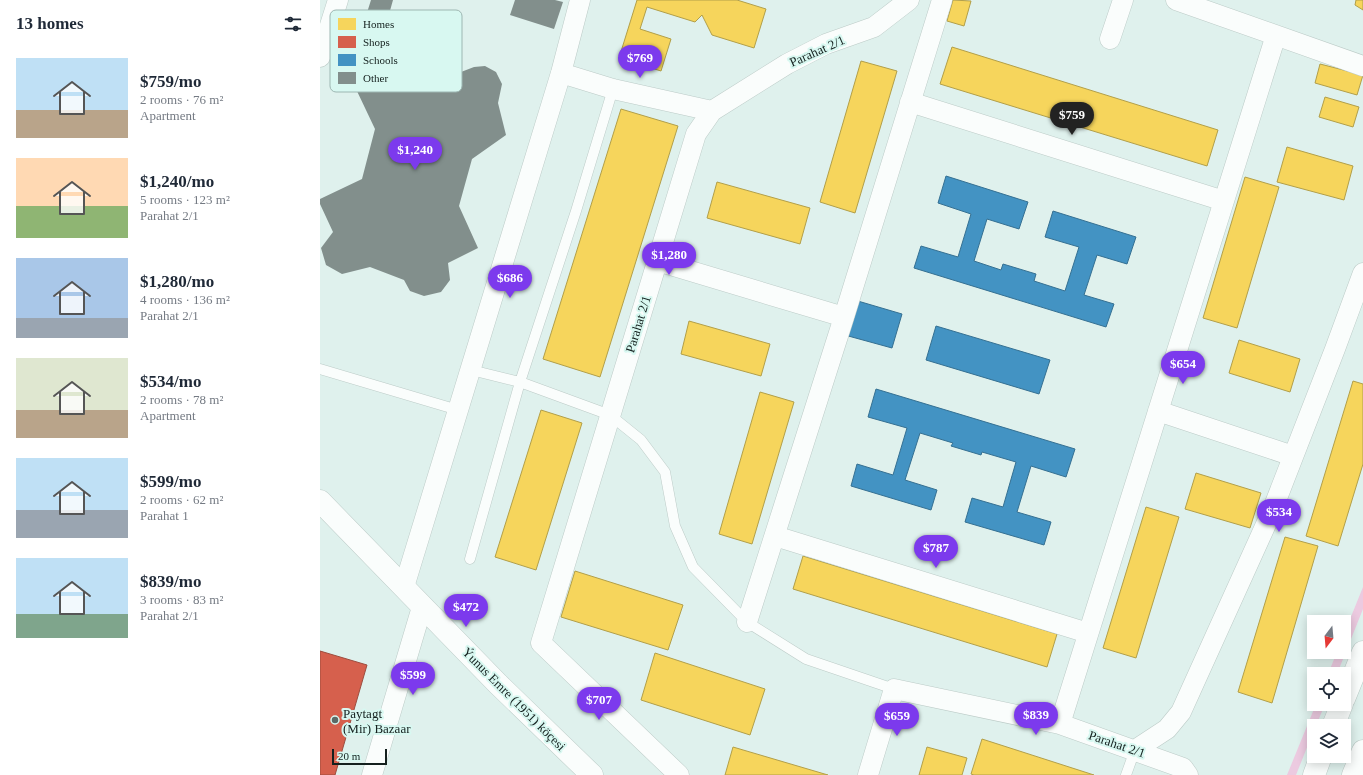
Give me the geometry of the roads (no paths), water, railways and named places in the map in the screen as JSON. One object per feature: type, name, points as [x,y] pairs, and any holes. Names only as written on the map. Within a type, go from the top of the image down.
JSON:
[{"type":"street","points":[[404,587],[561,73],[580,0]]},
{"type":"street","name":"Parahat 2/1","points":[[679,775],[541,643],[696,134],[712,111],[787,64],[826,44],[874,27],[909,0]]},
{"type":"street","points":[[747,622],[844,317],[942,0]]},
{"type":"street","points":[[1110,38],[1123,0]]},
{"type":"street","points":[[1176,0],[1363,66]]},
{"type":"street","points":[[320,58],[330,13]]},
{"type":"street","points":[[1060,724],[1276,36]]},
{"type":"street","points":[[561,73],[613,89],[712,111]]},
{"type":"street","points":[[910,102],[1224,201]]},
{"type":"street","points":[[657,262],[844,317]]},
{"type":"street","points":[[1135,750],[1167,729],[1181,712],[1272,512],[1363,273]]},
{"type":"street","points":[[1158,410],[1293,456]]},
{"type":"street","name":"Ýunus Emre (1951) köçesi","points":[[320,501],[404,587],[422,608],[524,710],[592,775]]},
{"type":"street","points":[[774,536],[1088,633]]},
{"type":"street","points":[[372,775],[422,608]]},
{"type":"street","points":[[1351,682],[1363,652]]},
{"type":"street","points":[[868,775],[894,689]]},
{"type":"street","name":"Parahat 2/1","points":[[894,689],[1060,724],[1183,768],[1188,775]]},
{"type":"street","points":[[1353,775],[1363,751]]},
{"type":"street","points":[[1314,775],[1318,763]]},
{"type":"lane","points":[[470,559],[520,382],[576,211],[613,89]]},
{"type":"lane","points":[[320,369],[458,410]]},
{"type":"lane","points":[[471,370],[520,382],[610,415],[641,440],[665,472],[675,526],[693,567],[747,622],[806,659],[894,689]]},
{"type":"lane","points":[[1126,775],[1135,750]]},
{"type":"place","name":"Paytagt (Mir) Bazaar","points":[[335,720]]}]
